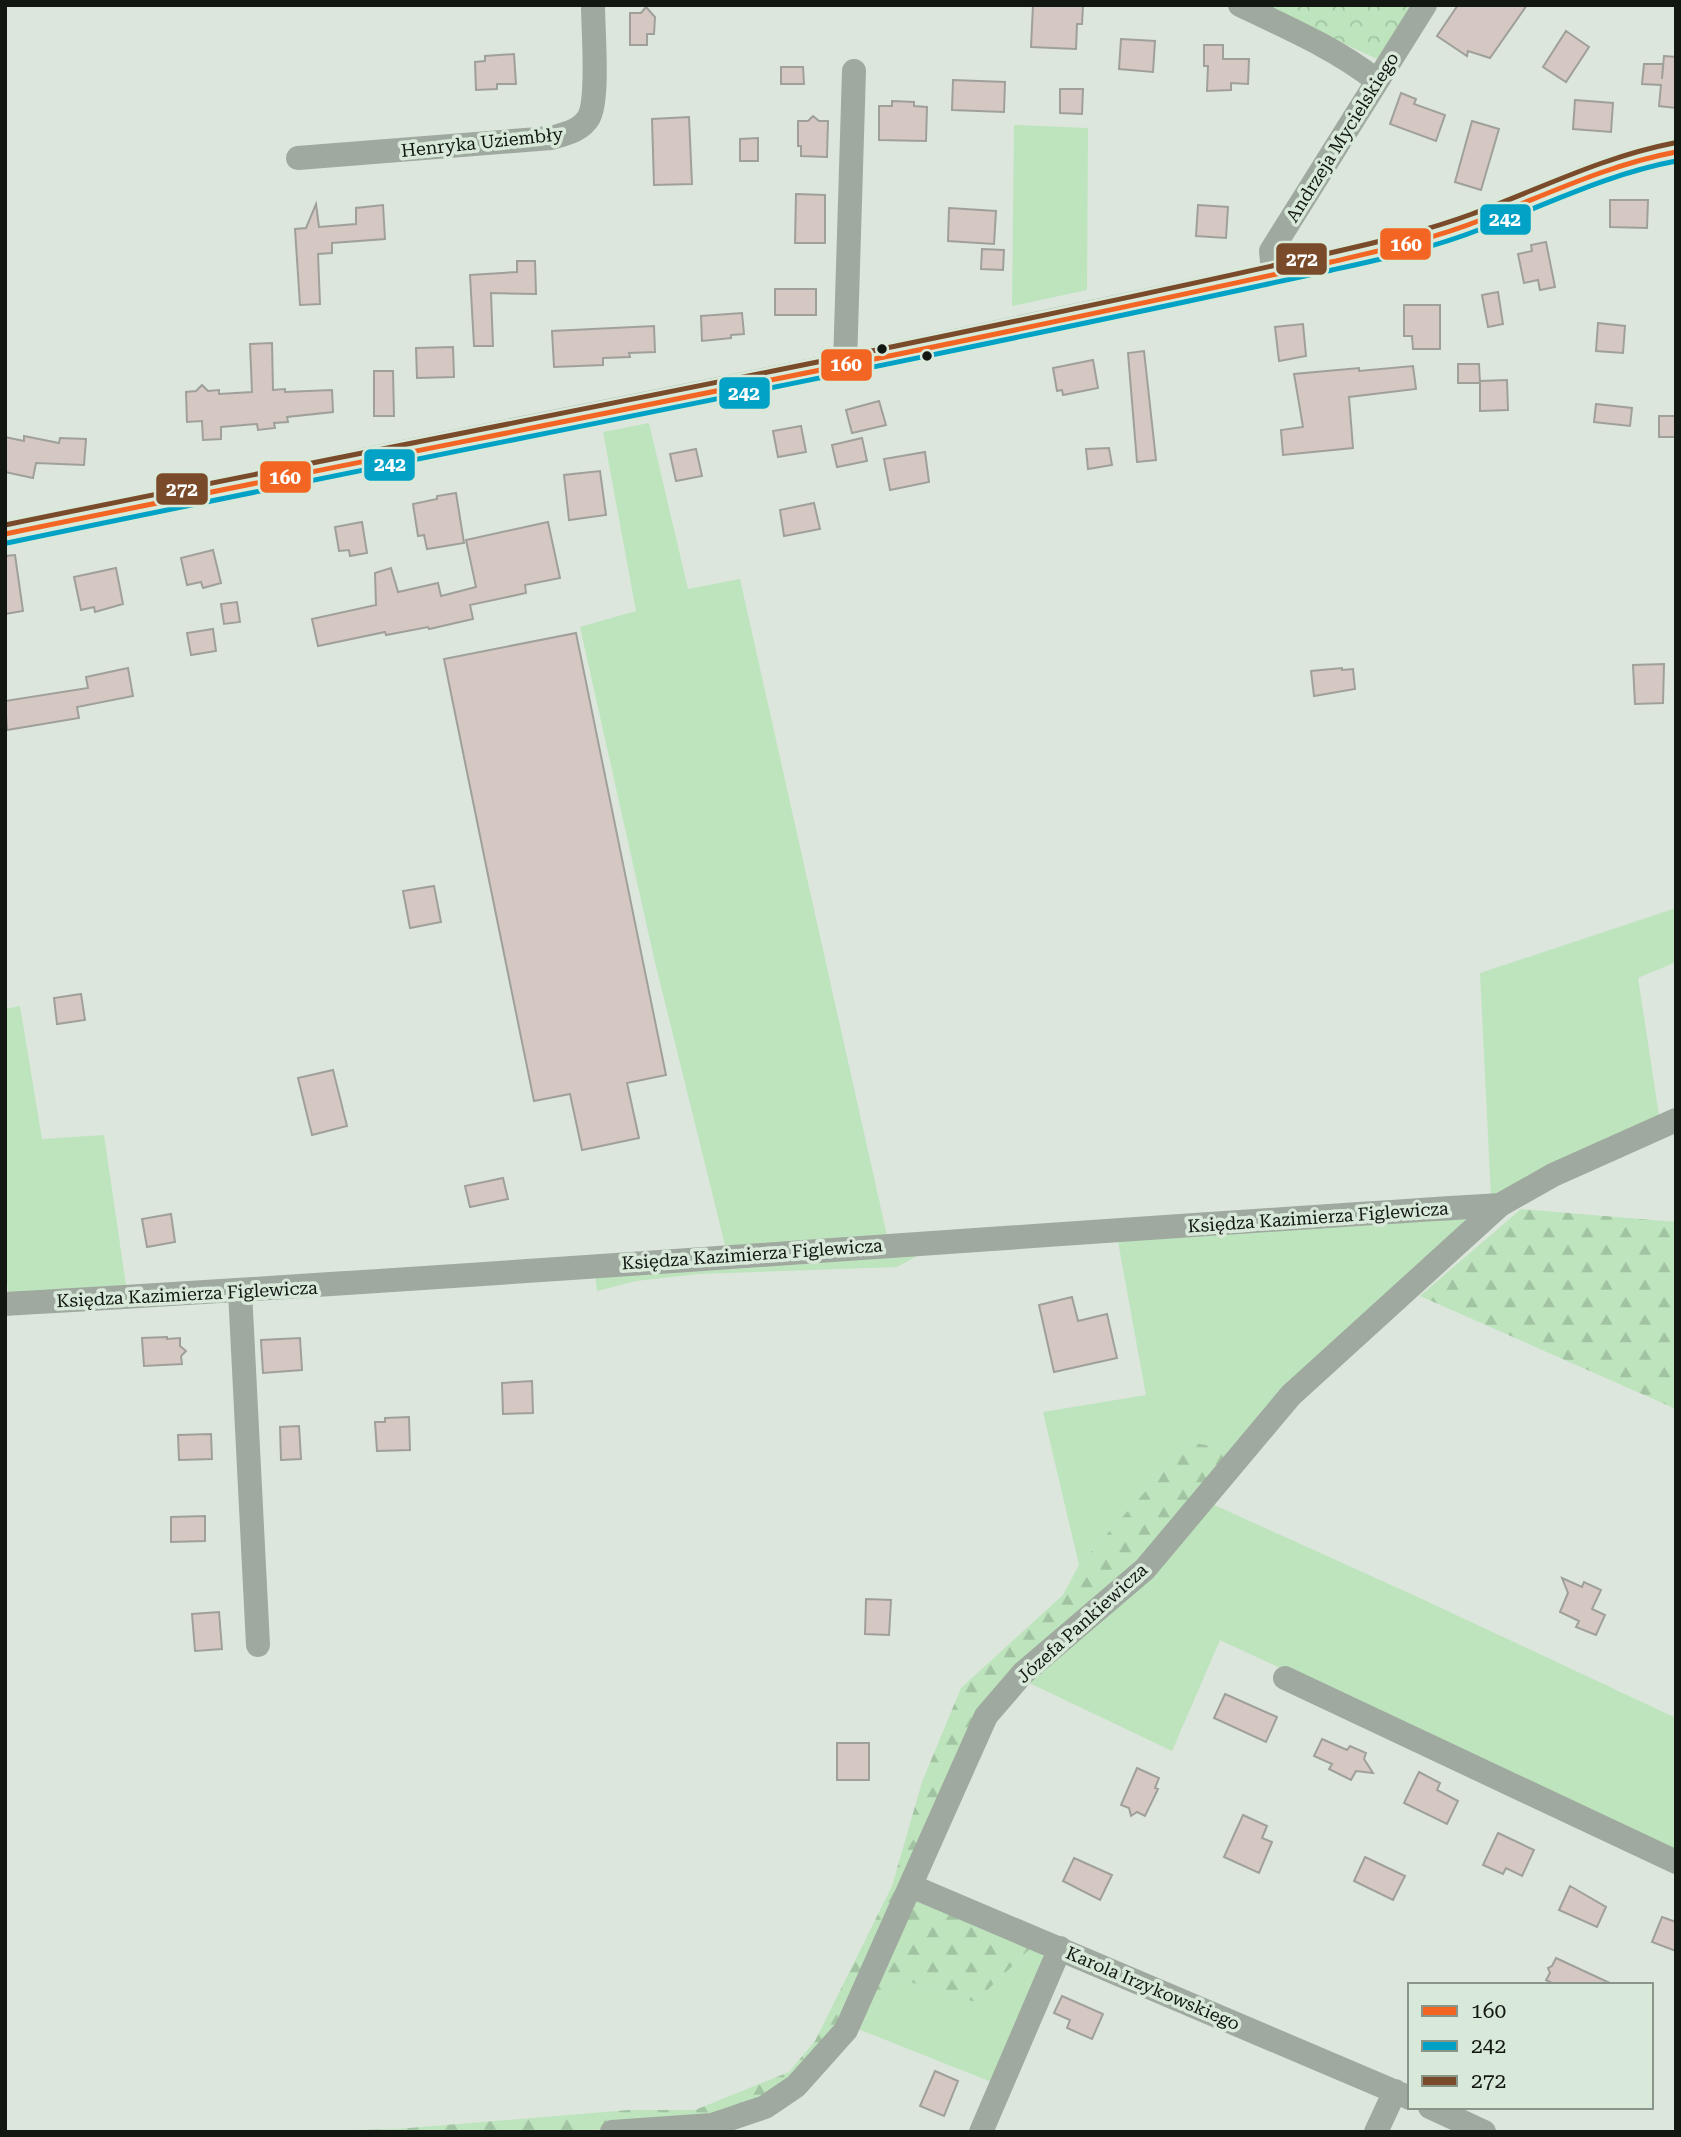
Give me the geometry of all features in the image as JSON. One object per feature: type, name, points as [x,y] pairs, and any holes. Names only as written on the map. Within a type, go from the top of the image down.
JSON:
[{"type":"street","name":"Henryka Uziembły","points":[[298,158],[551,138],[573,132],[589,118],[593,97],[593,5]]},
{"type":"street","points":[[1240,5],[1322,44],[1377,80]]},
{"type":"street","name":"Andrzeja Mycielskiego","points":[[1273,273],[1271,251],[1424,5]]},
{"type":"street","points":[[845,364],[854,71]]},
{"type":"street","points":[[5,534],[845,364],[1418,240],[1476,222],[1608,168],[1676,152]]},
{"type":"street","name":"Józefa Pankiewicza","points":[[612,2132],[713,2128],[765,2107],[796,2086],[846,2030],[986,1716],[1023,1672],[1145,1569],[1291,1395],[1500,1205],[1553,1175],[1676,1120]]},
{"type":"street","name":"Księdza Kazimierza Figlewicza","points":[[5,1304],[240,1291],[1500,1205]]},
{"type":"street","points":[[240,1291],[258,1645]]},
{"type":"street","points":[[1285,1678],[1676,1862]]},
{"type":"street","name":"Karola Irzykowskiego","points":[[911,1886],[1402,2094],[1376,2132]]},
{"type":"street","points":[[981,2132],[1060,1948]]},
{"type":"street","points":[[1434,2109],[1484,2132]]},
{"type":"green space","points":[[1261,5],[1412,5],[1377,59]]},
{"type":"green space","points":[[1014,125],[1088,128],[1087,290],[1012,306]]},
{"type":"green space","points":[[649,423],[688,589],[740,579],[888,1240],[781,1246],[725,1245],[654,958],[580,627],[636,611],[603,432]]},
{"type":"green space","points":[[1676,908],[1676,962],[1638,978],[1659,1115],[1491,1197],[1480,973]]},
{"type":"green space","points":[[20,1006],[42,1139],[104,1135],[127,1292],[9,1296],[5,1270],[5,1009]]},
{"type":"green space","points":[[1521,1209],[1676,1222],[1676,1409],[1420,1296]]},
{"type":"green space","points":[[1481,1212],[1237,1451],[1190,1442],[1079,1565],[1043,1412],[1146,1395],[1117,1236]]},
{"type":"green space","points":[[935,1246],[897,1267],[699,1274],[636,1281],[597,1291],[595,1271]]},
{"type":"green space","points":[[1190,1442],[1237,1451],[1137,1564],[985,1703],[843,2026],[791,2083],[756,2106],[698,2120],[571,2132],[264,2132],[397,2129],[629,2110],[695,2110],[789,2072],[815,2041],[892,1886],[922,1782],[961,1688],[1063,1595],[1079,1565]]},
{"type":"green space","points":[[1212,1504],[1676,1718],[1676,1852],[1220,1640],[1172,1751],[1023,1680]]},
{"type":"green space","points":[[914,1892],[1035,1944],[975,2002],[897,1978],[858,2029]]},
{"type":"green space","points":[[1035,1944],[1041,1949],[1043,1958],[994,2083],[858,2029],[897,1978],[975,2002]]},
{"type":"building","points":[[1033,5],[1083,5],[1082,24],[1077,24],[1076,49],[1031,47]]},
{"type":"building","points":[[1458,5],[1527,5],[1490,58],[1468,51],[1467,56],[1437,36]]},
{"type":"building","points":[[646,7],[655,17],[654,34],[647,34],[647,45],[630,45],[630,13],[641,13]]},
{"type":"building","points":[[1566,31],[1589,47],[1566,82],[1543,67]]},
{"type":"building","points":[[1121,39],[1155,41],[1153,72],[1119,69]]},
{"type":"building","points":[[1204,45],[1223,45],[1223,59],[1249,59],[1248,84],[1231,83],[1231,90],[1207,91],[1208,66],[1204,66]]},
{"type":"building","points":[[514,54],[516,84],[497,84],[497,89],[476,90],[475,62],[485,61],[485,56]]},
{"type":"building","points":[[1664,56],[1676,57],[1676,108],[1659,106],[1661,85],[1642,84],[1644,64],[1663,64],[1662,79]]},
{"type":"building","points":[[781,67],[803,67],[804,84],[781,84]]},
{"type":"building","points":[[953,80],[1005,82],[1004,112],[952,110]]},
{"type":"building","points":[[1060,89],[1083,89],[1082,114],[1060,113]]},
{"type":"building","points":[[1401,93],[1416,99],[1414,104],[1445,115],[1436,141],[1390,124]]},
{"type":"building","points":[[1575,100],[1613,103],[1611,132],[1573,129]]},
{"type":"building","points":[[892,101],[914,102],[914,106],[927,107],[926,141],[879,140],[879,106],[892,106]]},
{"type":"building","points":[[813,116],[819,121],[828,121],[827,157],[801,156],[801,146],[798,146],[798,121],[808,121]]},
{"type":"building","points":[[689,117],[692,184],[654,185],[652,119]]},
{"type":"building","points":[[1472,121],[1499,129],[1481,190],[1455,182]]},
{"type":"building","points":[[758,138],[758,161],[740,161],[740,139]]},
{"type":"building","points":[[796,194],[825,195],[825,243],[795,243]]},
{"type":"building","points":[[1610,200],[1648,200],[1647,228],[1610,227]]},
{"type":"building","points":[[316,204],[319,227],[356,224],[356,208],[383,205],[385,239],[332,243],[332,253],[318,254],[320,304],[300,305],[295,229],[306,228]]},
{"type":"building","points":[[1198,205],[1228,207],[1226,238],[1196,236]]},
{"type":"building","points":[[949,208],[996,211],[994,244],[948,241]]},
{"type":"building","points":[[1546,242],[1555,287],[1540,290],[1538,280],[1524,283],[1518,254],[1532,251],[1531,245]]},
{"type":"building","points":[[982,249],[1004,250],[1003,270],[981,269]]},
{"type":"building","points":[[517,261],[535,261],[536,294],[491,293],[493,346],[474,346],[470,275],[517,272]]},
{"type":"building","points":[[775,289],[816,289],[816,315],[775,315]]},
{"type":"building","points":[[1498,292],[1503,324],[1488,327],[1482,295]]},
{"type":"building","points":[[1404,305],[1440,305],[1440,349],[1413,349],[1412,336],[1404,336]]},
{"type":"building","points":[[742,313],[744,334],[702,341],[701,316]]},
{"type":"building","points":[[1598,323],[1625,326],[1623,353],[1596,351]]},
{"type":"building","points":[[1303,324],[1306,356],[1279,361],[1275,327]]},
{"type":"building","points":[[654,326],[655,352],[629,353],[630,357],[603,358],[603,365],[554,367],[552,331]]},
{"type":"building","points":[[272,343],[273,390],[332,390],[333,412],[287,417],[288,422],[274,423],[275,428],[258,430],[257,424],[221,427],[221,439],[203,440],[202,421],[187,422],[186,392],[196,391],[202,385],[208,391],[219,390],[219,394],[252,392],[250,344]]},
{"type":"building","points":[[453,347],[454,377],[417,378],[416,348]]},
{"type":"building","points":[[1144,351],[1156,460],[1137,462],[1128,353]]},
{"type":"building","points":[[1093,360],[1098,388],[1063,395],[1062,390],[1057,391],[1053,368]]},
{"type":"building","points":[[1458,364],[1479,364],[1480,383],[1458,383]]},
{"type":"building","points":[[1413,366],[1416,389],[1349,397],[1353,448],[1283,455],[1281,430],[1303,427],[1294,374]]},
{"type":"building","points":[[374,371],[393,371],[394,416],[374,416]]},
{"type":"building","points":[[1507,380],[1508,410],[1480,411],[1480,381]]},
{"type":"building","points":[[879,401],[886,425],[852,433],[846,410]]},
{"type":"building","points":[[1596,404],[1632,408],[1630,426],[1594,422]]},
{"type":"building","points":[[1659,416],[1676,416],[1676,437],[1659,437]]},
{"type":"building","points":[[801,426],[806,452],[778,457],[773,431]]},
{"type":"building","points":[[24,436],[59,443],[60,438],[86,439],[84,465],[36,463],[33,478],[5,472],[5,437],[24,441]]},
{"type":"building","points":[[862,438],[867,461],[837,467],[832,445]]},
{"type":"building","points":[[1109,448],[1112,465],[1088,469],[1086,449]]},
{"type":"building","points":[[696,449],[702,476],[676,481],[670,454]]},
{"type":"building","points":[[925,452],[929,482],[890,490],[884,459]]},
{"type":"building","points":[[600,471],[606,515],[569,520],[564,475]]},
{"type":"building","points":[[456,493],[464,543],[427,549],[424,535],[418,536],[413,504]]},
{"type":"building","points":[[814,503],[820,529],[784,536],[780,510]]},
{"type":"building","points":[[362,522],[367,553],[350,556],[349,550],[339,551],[335,527]]},
{"type":"building","points":[[548,522],[560,578],[525,585],[526,593],[470,605],[473,619],[429,629],[428,627],[386,635],[385,632],[318,646],[312,619],[376,605],[375,573],[391,568],[398,592],[438,583],[441,596],[476,587],[466,540]]},
{"type":"building","points":[[213,550],[221,583],[203,588],[201,582],[187,585],[181,558]]},
{"type":"building","points":[[15,555],[23,611],[5,614],[5,556]]},
{"type":"building","points":[[116,568],[123,604],[95,612],[94,607],[81,610],[74,577]]},
{"type":"building","points":[[237,602],[240,622],[224,624],[221,604]]},
{"type":"building","points":[[213,629],[216,651],[191,655],[187,633]]},
{"type":"building","points":[[576,633],[666,1075],[627,1083],[639,1138],[582,1150],[570,1094],[534,1101],[444,659]]},
{"type":"building","points":[[1664,664],[1663,703],[1635,704],[1633,665]]},
{"type":"building","points":[[128,668],[133,696],[77,707],[79,718],[7,730],[5,701],[88,688],[86,677]]},
{"type":"building","points":[[1353,669],[1355,689],[1314,696],[1311,671]]},
{"type":"building","points":[[434,886],[441,922],[410,928],[403,891]]},
{"type":"building","points":[[81,994],[85,1020],[57,1024],[54,998]]},
{"type":"building","points":[[333,1070],[347,1126],[312,1135],[298,1078]]},
{"type":"building","points":[[503,1178],[508,1199],[470,1207],[465,1186]]},
{"type":"building","points":[[171,1214],[175,1242],[147,1247],[142,1219]]},
{"type":"building","points":[[1072,1297],[1078,1321],[1107,1314],[1117,1358],[1054,1372],[1039,1305]]},
{"type":"building","points":[[142,1338],[180,1338],[180,1346],[186,1351],[181,1356],[182,1364],[144,1366]]},
{"type":"building","points":[[300,1338],[302,1370],[263,1373],[261,1340]]},
{"type":"building","points":[[532,1381],[533,1413],[503,1414],[502,1383]]},
{"type":"building","points":[[409,1417],[410,1450],[377,1451],[375,1422],[385,1422],[385,1418]]},
{"type":"building","points":[[299,1426],[301,1459],[281,1460],[280,1427]]},
{"type":"building","points":[[211,1434],[212,1459],[179,1460],[178,1435]]},
{"type":"building","points":[[205,1516],[205,1541],[171,1542],[171,1517]]},
{"type":"building","points":[[1562,1578],[1582,1587],[1584,1582],[1601,1590],[1592,1609],[1605,1615],[1596,1635],[1576,1627],[1579,1621],[1560,1612],[1568,1593]]},
{"type":"building","points":[[866,1599],[891,1600],[889,1635],[865,1634]]},
{"type":"building","points":[[219,1612],[222,1649],[195,1651],[192,1614]]},
{"type":"building","points":[[1225,1694],[1277,1717],[1266,1742],[1214,1718]]},
{"type":"building","points":[[1322,1739],[1347,1750],[1350,1746],[1366,1753],[1364,1759],[1373,1773],[1356,1771],[1351,1780],[1329,1769],[1332,1764],[1314,1756]]},
{"type":"building","points":[[837,1743],[869,1743],[869,1780],[837,1780]]},
{"type":"building","points":[[1137,1768],[1159,1778],[1155,1788],[1158,1789],[1145,1816],[1137,1812],[1131,1816],[1129,1808],[1121,1805]]},
{"type":"building","points":[[1419,1772],[1440,1783],[1437,1790],[1458,1801],[1447,1824],[1404,1803]]},
{"type":"building","points":[[1243,1815],[1267,1826],[1262,1838],[1272,1842],[1259,1873],[1224,1857]]},
{"type":"building","points":[[1498,1833],[1534,1850],[1522,1876],[1506,1868],[1503,1874],[1483,1865]]},
{"type":"building","points":[[1365,1857],[1405,1876],[1393,1900],[1354,1881]]},
{"type":"building","points":[[1074,1858],[1112,1875],[1100,1900],[1063,1881]]},
{"type":"building","points":[[1570,1886],[1606,1907],[1597,1927],[1559,1910]]},
{"type":"building","points":[[1662,1917],[1676,1922],[1676,1951],[1652,1942]]},
{"type":"building","points":[[1556,1958],[1610,1983],[1552,1983],[1546,1980],[1550,1973],[1548,1968]]},
{"type":"building","points":[[1062,1996],[1103,2014],[1092,2039],[1067,2028],[1070,2020],[1054,2013]]},
{"type":"building","points":[[935,2071],[958,2081],[944,2116],[920,2106]]},
{"type":"transit line","name":"272","points":[[5,525],[834,359],[1330,253],[1437,226],[1596,165],[1674,143]]},
{"type":"transit line","name":"160","points":[[5,534],[835,367],[1331,262],[1444,233],[1601,173],[1676,152]]},
{"type":"transit line","name":"242","points":[[7,543],[1001,341],[1370,262],[1444,242],[1601,182],[1676,161]]}]
